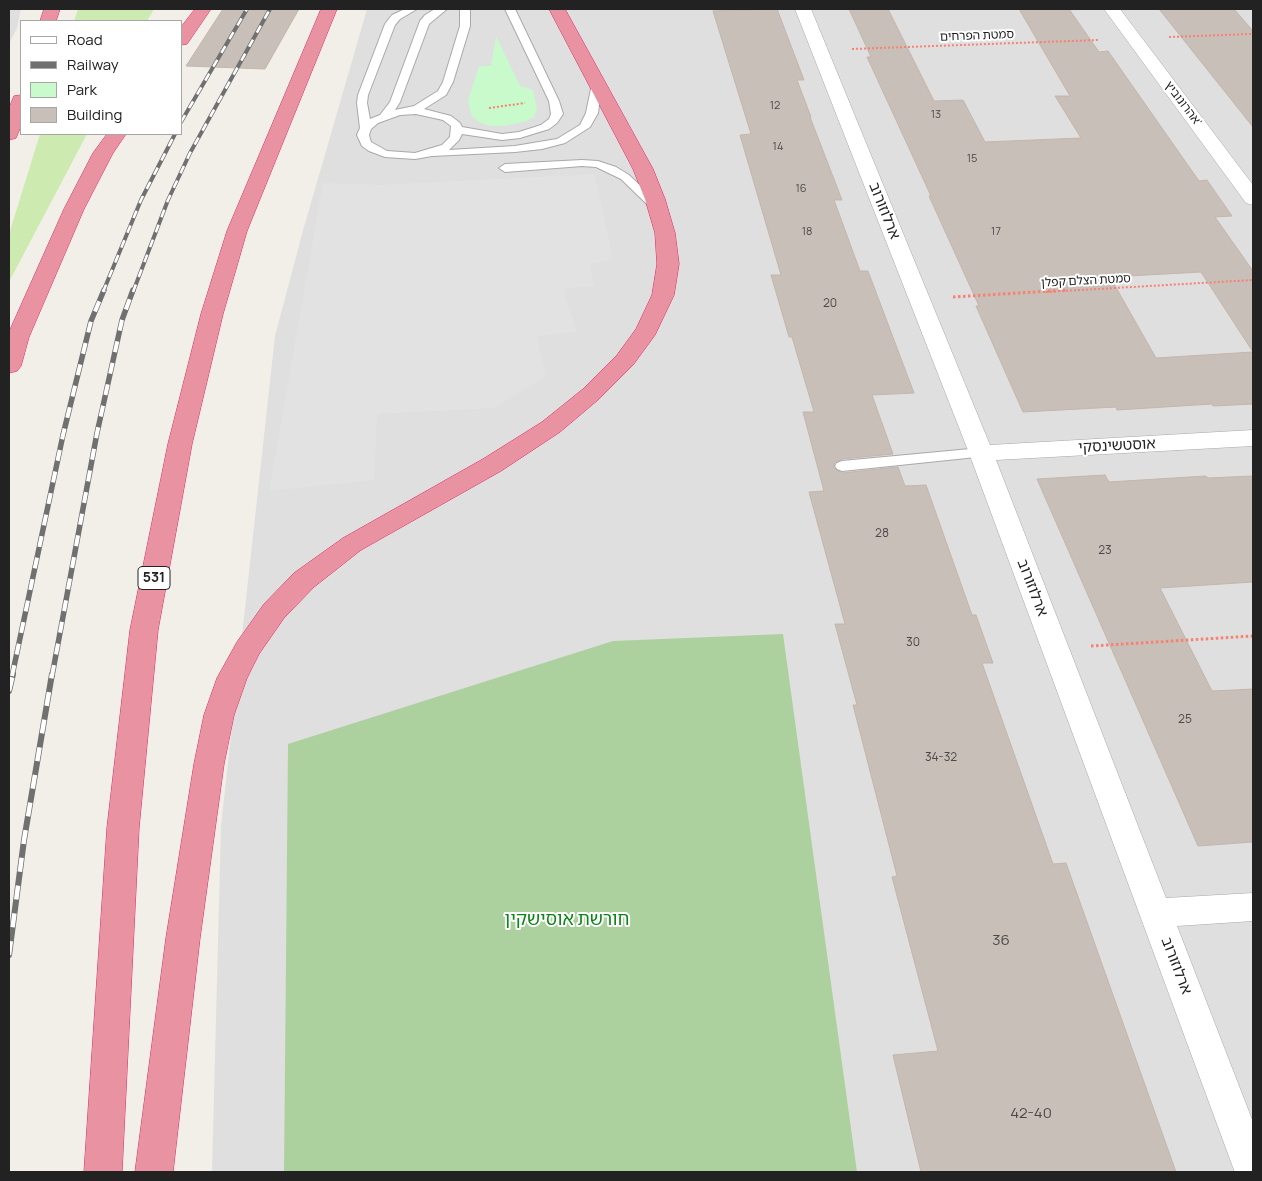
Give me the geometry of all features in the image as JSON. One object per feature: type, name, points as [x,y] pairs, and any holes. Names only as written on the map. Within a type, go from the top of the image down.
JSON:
[{"type":"highway","points":[[182,39],[203,9]]},
{"type":"highway","name":"531","points":[[103,1172],[124,818],[144,630],[180,444],[212,314],[237,231],[329,9]]},
{"type":"highway","points":[[154,1172],[183,938],[210,764],[219,715],[232,678],[247,650],[274,611],[304,580],[352,544],[492,464],[551,427],[591,394],[625,360],[647,330],[663,296],[668,264],[665,233],[658,208],[643,169],[557,9]]},
{"type":"highway","points":[[9,134],[20,103]]},
{"type":"highway","points":[[9,366],[18,337],[74,209],[103,153],[115,135]]},
{"type":"street","name":"ארלוזורוב","points":[[803,9],[981,453],[1253,1170]]},
{"type":"street","name":"אהרונוביץ'","points":[[1112,9],[1253,199]]},
{"type":"street","name":"אוסטשינסקי","points":[[981,453],[1253,438]]},
{"type":"street","points":[[1156,913],[1253,907]]},
{"type":"lane","points":[[412,9],[396,17],[390,24],[363,95],[362,104],[366,128],[364,135],[366,144],[373,149],[399,156],[515,150],[561,141],[584,127],[592,113],[597,84]]},
{"type":"lane","points":[[366,128],[384,116],[395,102],[424,22],[428,17],[442,9]]},
{"type":"lane","points":[[384,116],[418,108],[442,93],[448,82],[465,26],[465,9]]},
{"type":"lane","points":[[457,130],[502,137],[536,131],[553,121],[557,114],[552,99],[510,9]]},
{"type":"lane","points":[[399,112],[416,111],[438,114],[456,125],[455,138],[446,147],[421,155]]},
{"type":"lane","points":[[505,168],[582,163],[598,164],[612,169],[625,177],[658,208]]},
{"type":"lane","points":[[842,466],[981,453]]},
{"type":"path","name":"סמטת הפרחים","points":[[820,50],[1250,34],[1253,36]]},
{"type":"path","points":[[438,114],[552,99]]},
{"type":"path","name":"סמטת הצלם קפלן","points":[[920,299],[1253,280]]},
{"type":"path","points":[[1055,648],[1253,636]]},
{"type":"shaded area","points":[[9,9],[21,9],[17,28],[9,44]]},
{"type":"shaded area","points":[[367,9],[1253,9],[1253,1172],[212,1172],[221,826],[275,336],[302,234]]},
{"type":"shaded area","points":[[595,174],[613,260],[590,264],[594,286],[563,289],[577,332],[537,336],[546,376],[494,408],[377,414],[374,480],[269,491],[323,183],[380,185]]},
{"type":"green space","points":[[78,9],[154,9],[148,20],[74,20]]},
{"type":"green space","points":[[496,36],[520,86],[533,90],[537,109],[534,117],[524,122],[505,126],[490,126],[479,122],[472,116],[468,101],[479,66],[491,66]]},
{"type":"green space","points":[[40,135],[86,135],[9,282],[9,234]]},
{"type":"green space","name":"חורשת אוסישקין","points":[[783,634],[857,1172],[284,1172],[288,744],[613,641]]},
{"type":"building","points":[[223,9],[299,9],[265,69],[186,66]]},
{"type":"building","points":[[777,9],[804,80],[797,80],[842,200],[834,200],[860,271],[868,271],[914,393],[872,395],[893,454],[842,459],[835,462],[833,467],[842,473],[898,467],[905,486],[926,485],[972,615],[976,615],[993,663],[982,663],[1053,864],[1066,863],[1176,1172],[921,1172],[893,1055],[938,1051],[892,877],[897,876],[853,705],[857,705],[835,624],[845,624],[809,492],[824,491],[803,412],[814,412],[771,275],[781,275],[740,135],[751,134],[713,11]]},
{"type":"building","points":[[849,9],[888,9],[934,101],[963,100],[985,142],[1081,138],[1055,96],[1070,96],[1019,9],[1069,9],[1099,52],[1108,51],[1199,181],[1207,180],[1232,216],[1215,217],[1253,271],[1253,352],[1253,404],[1213,406],[1212,404],[1117,410],[1116,407],[1023,412],[976,306],[979,306],[929,196],[931,196],[867,57],[871,57]],"holes":[[[1201,272],[1253,352],[1156,358],[1110,277]]]},
{"type":"building","points":[[1159,9],[1234,9],[1253,31],[1253,127]]},
{"type":"building","points":[[1105,475],[1109,482],[1206,476],[1208,478],[1253,476],[1253,582],[1160,588],[1212,691],[1253,689],[1253,842],[1198,846],[1037,479]]},
{"type":"railway","points":[[182,120],[247,9]]},
{"type":"railway","points":[[133,292],[168,200],[190,153],[270,9]]},
{"type":"railway","points":[[103,292],[141,200],[174,135]]},
{"type":"railway","points":[[12,676],[63,435],[91,321],[104,290]]},
{"type":"railway","points":[[52,676],[97,433],[122,320],[133,290]]},
{"type":"railway","points":[[9,691],[13,674]]},
{"type":"railway","points":[[9,955],[24,840],[52,674]]}]
